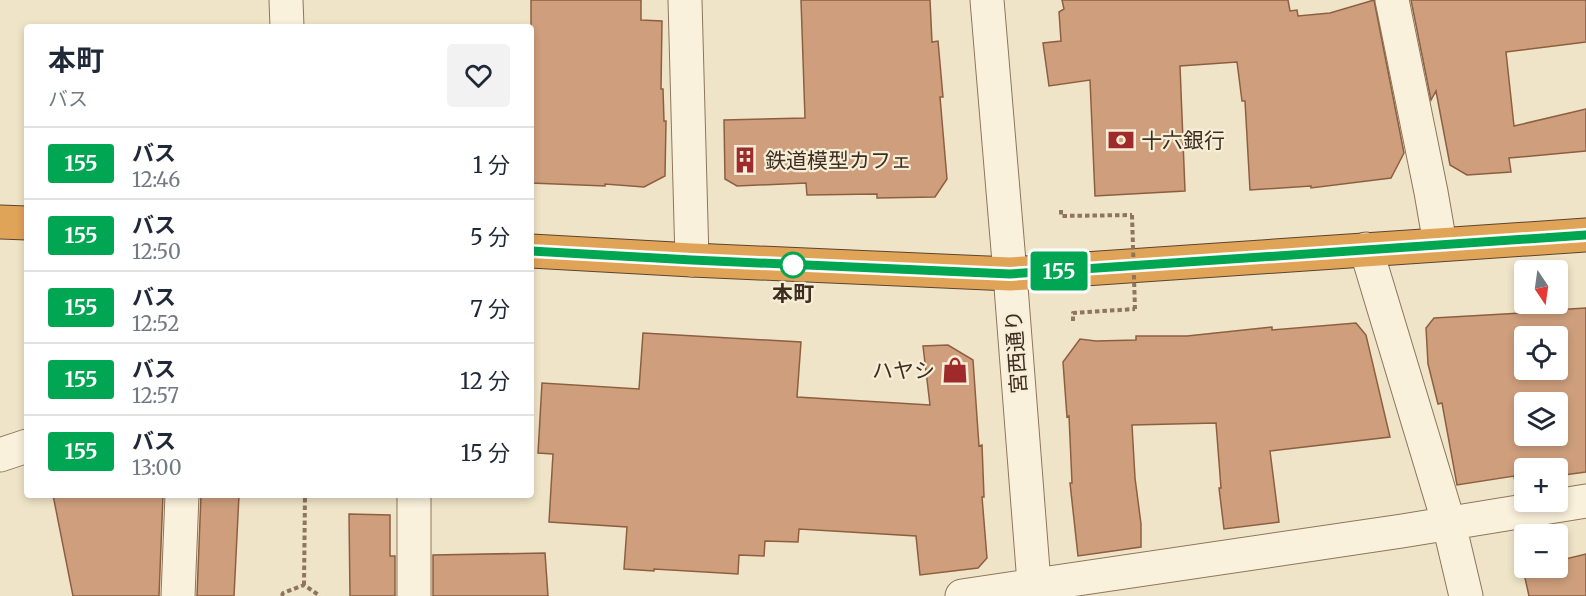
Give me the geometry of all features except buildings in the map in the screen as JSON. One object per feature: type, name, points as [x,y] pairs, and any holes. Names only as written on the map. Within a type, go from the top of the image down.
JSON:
[{"type":"highway","points":[[0,222],[24,223]]},
{"type":"highway","points":[[534,251],[1010,274],[1586,235]]},
{"type":"street","points":[[286,0],[288,24]]},
{"type":"street","points":[[685,0],[692,260]]},
{"type":"street","name":"宮西通り","points":[[987,0],[1034,591]]},
{"type":"street","points":[[1392,0],[1440,244]]},
{"type":"street","points":[[1366,249],[1449,524],[1466,596]]},
{"type":"street","points":[[0,455],[24,447]]},
{"type":"street","points":[[178,596],[182,498]]},
{"type":"street","points":[[414,498],[414,596]]},
{"type":"street","points":[[962,596],[1034,591],[1586,501]]},
{"type":"path","points":[[1061,210],[1061,216],[1132,215],[1136,309],[1073,313],[1073,321]]},
{"type":"path","points":[[303,585],[304,498]]},
{"type":"path","points":[[282,596],[283,593],[303,585]]},
{"type":"path","points":[[303,585],[320,596]]},
{"type":"bus line","name":"155","points":[[534,251],[1010,274],[1586,235]]},
{"type":"place","name":"十六銀行","points":[[1121,140]]},
{"type":"place","name":"鉄道模型カフェ","points":[[745,160]]},
{"type":"place","name":"本町","points":[[793,265]]},
{"type":"place","name":"ハヤシ","points":[[955,370]]}]
